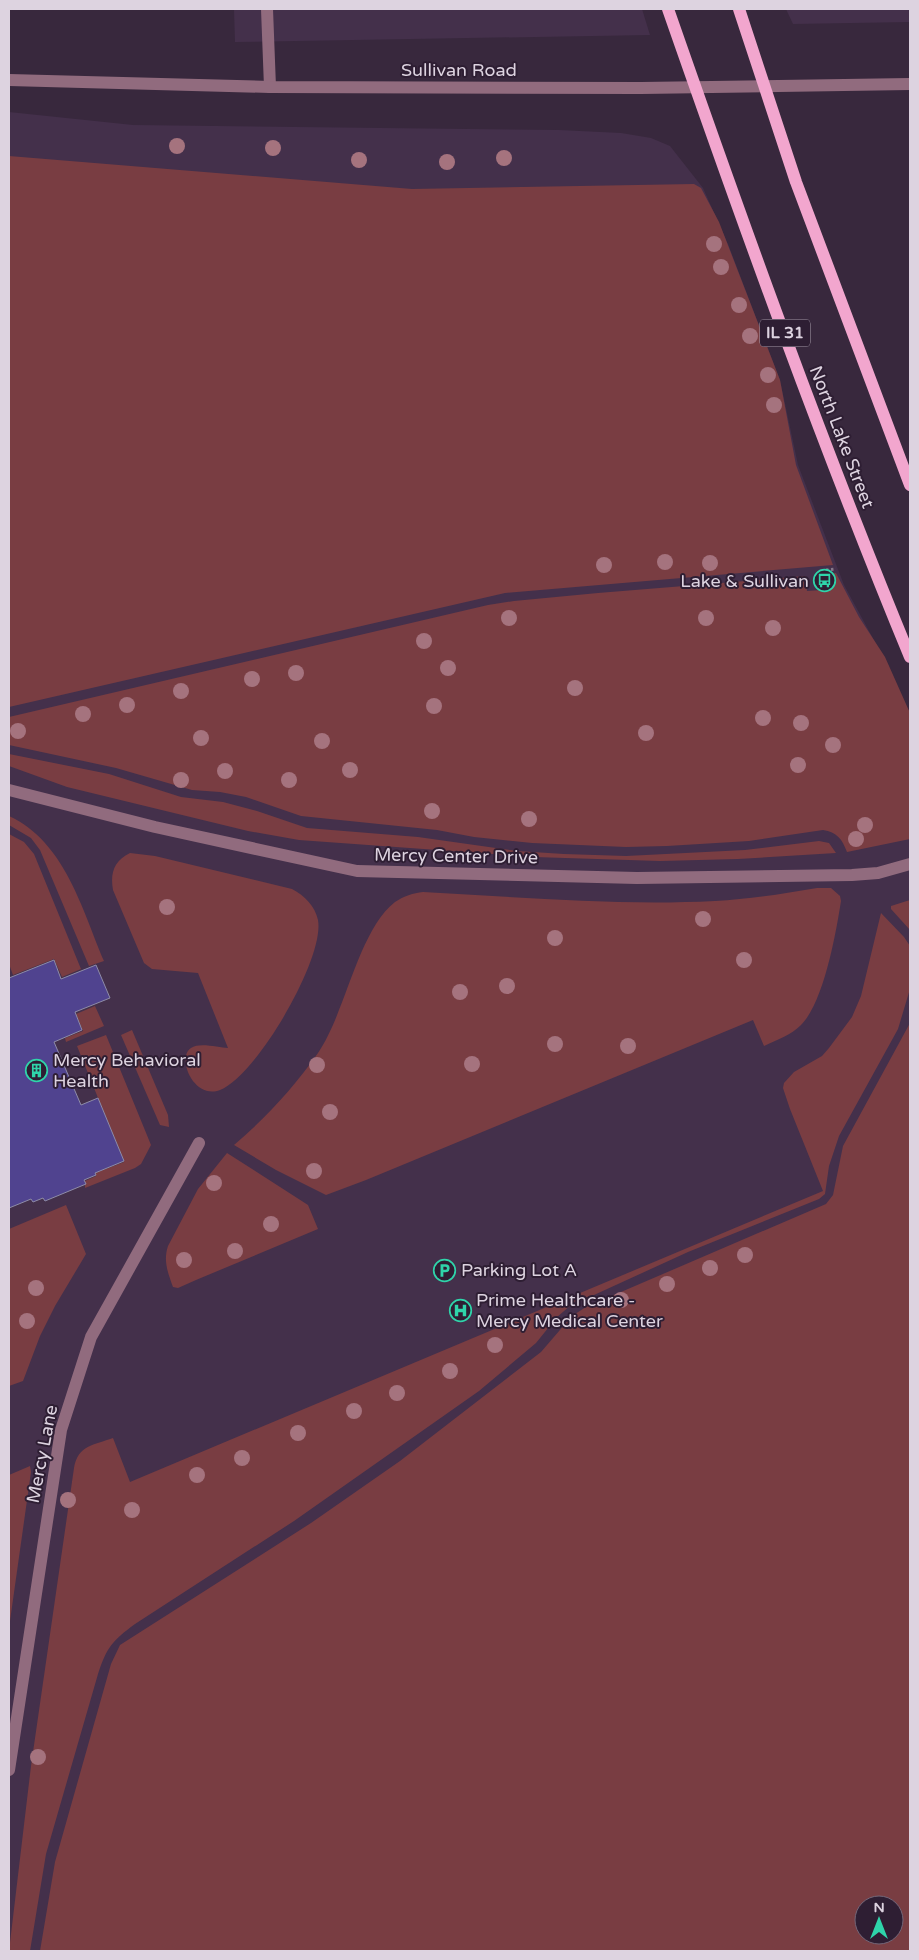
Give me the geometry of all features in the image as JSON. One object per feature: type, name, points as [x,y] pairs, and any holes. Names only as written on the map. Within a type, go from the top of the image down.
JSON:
[{"type":"main road","name":"IL 31","points":[[668,9],[695,87]]},
{"type":"main road","points":[[738,9],[800,192],[910,486]]},
{"type":"main road","name":"North Lake Street","points":[[695,87],[725,173],[864,545],[910,657]]},
{"type":"street","points":[[267,9],[270,87]]},
{"type":"street","name":"Sullivan Road","points":[[9,80],[270,87],[695,87],[910,84]]},
{"type":"street","name":"Mercy Center Drive","points":[[9,790],[155,827],[357,871],[638,878],[852,875],[878,873],[910,864]]},
{"type":"street","name":"Mercy Lane","points":[[9,1770],[64,1421],[91,1337],[199,1143]]},
{"type":"path","points":[[826,570],[836,570]]},
{"type":"shaded area","points":[[234,9],[642,9],[650,35],[235,42]]},
{"type":"shaded area","points":[[786,9],[910,9],[910,22],[793,24]]},
{"type":"shaded area","name":"Prime Healthcare - Mercy Medical Center","points":[[9,112],[133,125],[559,130],[621,133],[651,138],[670,146],[703,188],[728,244],[780,380],[798,465],[844,585],[882,655],[910,715],[910,1951],[9,1951]]},
{"type":"shaded area","points":[[9,156],[412,189],[694,184],[701,188],[719,222],[780,380],[796,465],[833,565],[505,593],[9,707]]},
{"type":"shaded area","points":[[836,573],[859,617],[885,657],[910,713],[910,839],[847,852],[838,837],[832,832],[823,830],[749,841],[626,847],[532,843],[474,837],[437,830],[301,816],[246,797],[220,792],[192,790],[116,768],[9,745],[9,717],[488,605],[598,593],[806,576],[807,591],[822,590],[820,575]]},
{"type":"shaded area","points":[[9,754],[109,774],[181,797],[223,802],[307,828],[418,837],[517,851],[564,854],[626,856],[745,850],[819,841],[829,843],[836,853],[738,859],[660,861],[534,857],[299,840],[248,831],[67,787],[9,766]]},
{"type":"shaded area","points":[[9,816],[28,828],[44,842],[58,860],[79,899],[104,961],[89,966],[40,850],[31,838],[9,825]]},
{"type":"shaded area","points":[[9,834],[24,842],[34,854],[81,969],[62,977],[54,959],[13,975],[9,964]]},
{"type":"shaded area","points":[[130,853],[155,856],[292,889],[309,902],[317,915],[317,938],[311,961],[300,987],[269,1040],[235,1080],[220,1090],[202,1089],[195,1084],[187,1068],[187,1053],[195,1046],[204,1045],[228,1048],[198,973],[152,969],[144,963],[113,890],[112,878],[114,868],[120,860]]},
{"type":"shaded area","points":[[817,888],[831,888],[840,896],[841,901],[828,966],[822,984],[809,1014],[801,1025],[797,1029],[764,1046],[753,1020],[326,1195],[276,1170],[234,1145],[279,1102],[318,1053],[337,1016],[371,932],[382,915],[395,902],[405,896],[423,892],[569,900],[679,902],[740,899]]},
{"type":"shaded area","points":[[910,900],[910,930],[891,909],[891,906]]},
{"type":"shaded area","points":[[881,913],[910,946],[910,989],[898,1029],[839,1136],[829,1166],[825,1194],[819,1199],[688,1252],[594,1295],[577,1300],[557,1317],[536,1343],[479,1391],[294,1521],[121,1635],[111,1645],[98,1674],[46,1854],[30,1951],[9,1951],[31,1766],[74,1468],[76,1460],[83,1450],[113,1438],[130,1482],[823,1191],[790,1109],[783,1088],[784,1083],[794,1072],[822,1056],[852,1017],[861,996]]},
{"type":"shaded area","points":[[95,1006],[104,1026],[66,1042],[65,1038],[83,1031],[76,1014]]},
{"type":"shaded area","points":[[910,1023],[910,1951],[40,1951],[55,1862],[111,1664],[120,1645],[311,1523],[400,1461],[541,1352],[572,1316],[586,1307],[826,1204],[833,1195],[843,1146]]},
{"type":"shaded area","points":[[132,1030],[168,1115],[169,1127],[160,1125],[121,1035]]},
{"type":"shaded area","points":[[106,1035],[151,1145],[141,1164],[135,1168],[85,1188],[85,1181],[96,1176],[95,1173],[124,1162],[77,1046]]},
{"type":"shaded area","points":[[227,1153],[308,1205],[318,1229],[178,1288],[173,1287],[166,1262],[168,1246],[198,1189]]},
{"type":"shaded area","points":[[66,1205],[86,1254],[55,1306],[40,1336],[23,1381],[9,1386],[9,1229]]},
{"type":"shaded area","points":[[30,1466],[31,1472],[9,1628],[9,1475]]},
{"type":"building","name":"Mercy Behavioral Health","points":[[54,960],[61,979],[96,965],[110,998],[75,1012],[82,1030],[54,1042],[81,1105],[98,1098],[124,1161],[95,1173],[96,1175],[84,1180],[86,1184],[45,1201],[43,1198],[33,1202],[31,1199],[9,1208],[9,978]]},
{"type":"place","name":"Lake & Sullivan","points":[[825,581]]},
{"type":"place","name":"Mercy Behavioral Health","points":[[37,1070]]},
{"type":"place","name":"Parking Lot A","points":[[445,1270]]},
{"type":"place","name":"Prime Healthcare - Mercy Medical Center","points":[[460,1310]]}]
